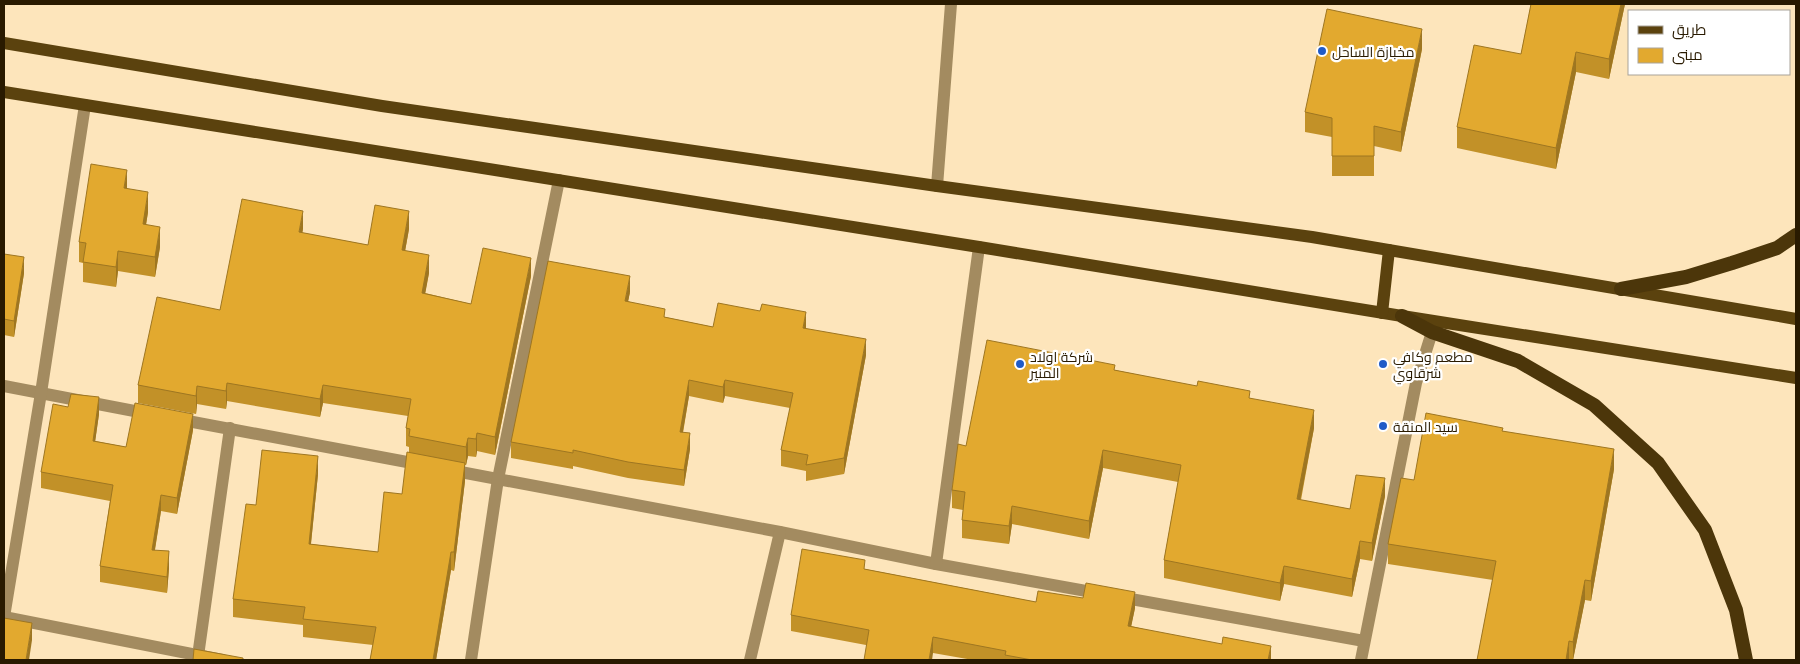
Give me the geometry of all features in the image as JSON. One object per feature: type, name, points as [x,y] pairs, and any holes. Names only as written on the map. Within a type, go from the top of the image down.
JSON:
[{"type":"highway","points":[[1621,289],[1686,277],[1732,263],[1777,248],[1796,235]]},
{"type":"highway","points":[[1402,316],[1432,332],[1518,361],[1594,406],[1658,463],[1705,530],[1736,610],[1746,660]]},
{"type":"main road","points":[[4,43],[382,106],[937,186],[1312,237],[1796,319]]},
{"type":"main road","points":[[4,92],[1796,378]]},
{"type":"main road","points":[[1382,313],[1388,250]]},
{"type":"street","points":[[937,186],[951,4]]},
{"type":"street","points":[[85,105],[41,393],[4,617],[222,660]]},
{"type":"street","points":[[471,660],[498,479],[559,180]]},
{"type":"street","points":[[936,564],[979,247]]},
{"type":"street","points":[[1361,660],[1416,383],[1432,332]]},
{"type":"street","points":[[4,386],[780,532],[936,564],[1364,641]]},
{"type":"street","points":[[198,656],[230,428]]},
{"type":"street","points":[[750,660],[780,532]]},
{"type":"building","points":[[1531,4],[1621,4],[1609,59],[1576,52],[1556,148],[1457,127],[1474,45],[1521,54]]},
{"type":"building","points":[[1327,9],[1422,29],[1401,132],[1374,126],[1374,156],[1332,156],[1332,118],[1305,112]]},
{"type":"building","points":[[91,164],[127,170],[124,188],[148,192],[143,224],[160,227],[155,257],[118,251],[116,267],[83,262],[86,243],[79,242]]},
{"type":"building","points":[[242,199],[303,211],[299,232],[368,245],[375,205],[409,211],[402,250],[429,255],[422,293],[471,304],[483,248],[531,258],[495,437],[477,433],[476,439],[468,438],[466,447],[409,436],[410,429],[406,428],[411,399],[323,385],[320,399],[227,383],[226,391],[197,386],[196,396],[138,385],[157,297],[220,310]]},
{"type":"building","points":[[4,254],[24,257],[14,321],[4,319]]},
{"type":"building","points":[[548,261],[630,276],[625,301],[665,309],[664,317],[713,327],[718,303],[760,311],[762,304],[806,312],[803,328],[866,339],[844,458],[806,465],[808,455],[781,450],[793,393],[725,380],[723,387],[689,380],[680,432],[690,433],[684,470],[628,462],[573,450],[573,453],[511,442]]},
{"type":"building","points":[[987,340],[1115,365],[1114,370],[1197,386],[1198,381],[1250,391],[1249,398],[1314,410],[1297,499],[1350,509],[1356,475],[1385,478],[1372,543],[1360,541],[1352,579],[1284,566],[1280,583],[1164,560],[1181,465],[1103,450],[1089,521],[1012,506],[1009,526],[962,520],[965,492],[952,490],[958,444],[966,446]]},
{"type":"building","points":[[71,394],[99,397],[93,441],[126,447],[135,403],[193,414],[177,498],[161,495],[152,550],[169,551],[167,577],[100,566],[113,485],[41,472],[53,404],[68,407]]},
{"type":"building","points":[[1426,413],[1503,428],[1502,431],[1614,449],[1591,581],[1585,580],[1573,642],[1569,641],[1566,660],[1477,660],[1496,561],[1388,544],[1401,478],[1414,480]]},
{"type":"building","points":[[262,450],[318,456],[309,544],[378,552],[384,492],[402,494],[407,452],[465,463],[454,552],[451,552],[433,660],[370,660],[376,627],[303,619],[305,607],[233,599],[246,504],[256,505]]},
{"type":"building","points":[[802,549],[865,560],[864,569],[1036,602],[1038,591],[1083,598],[1086,583],[1135,592],[1128,626],[1222,644],[1223,637],[1271,646],[1268,660],[1032,660],[1005,655],[1006,651],[933,637],[929,660],[864,660],[869,630],[791,615]]},
{"type":"building","points":[[4,618],[32,623],[26,660],[4,660]]},
{"type":"building","points":[[194,649],[243,658],[243,660],[193,660]]},
{"type":"place","name":"مخبازة الساحل","points":[[1322,51]]},
{"type":"place","name":"شركة اولاد المنير","points":[[1020,364]]},
{"type":"place","name":"مطعم وكافي شرقاوي","points":[[1383,364]]},
{"type":"place","name":"سيد المنقة","points":[[1383,426]]}]
